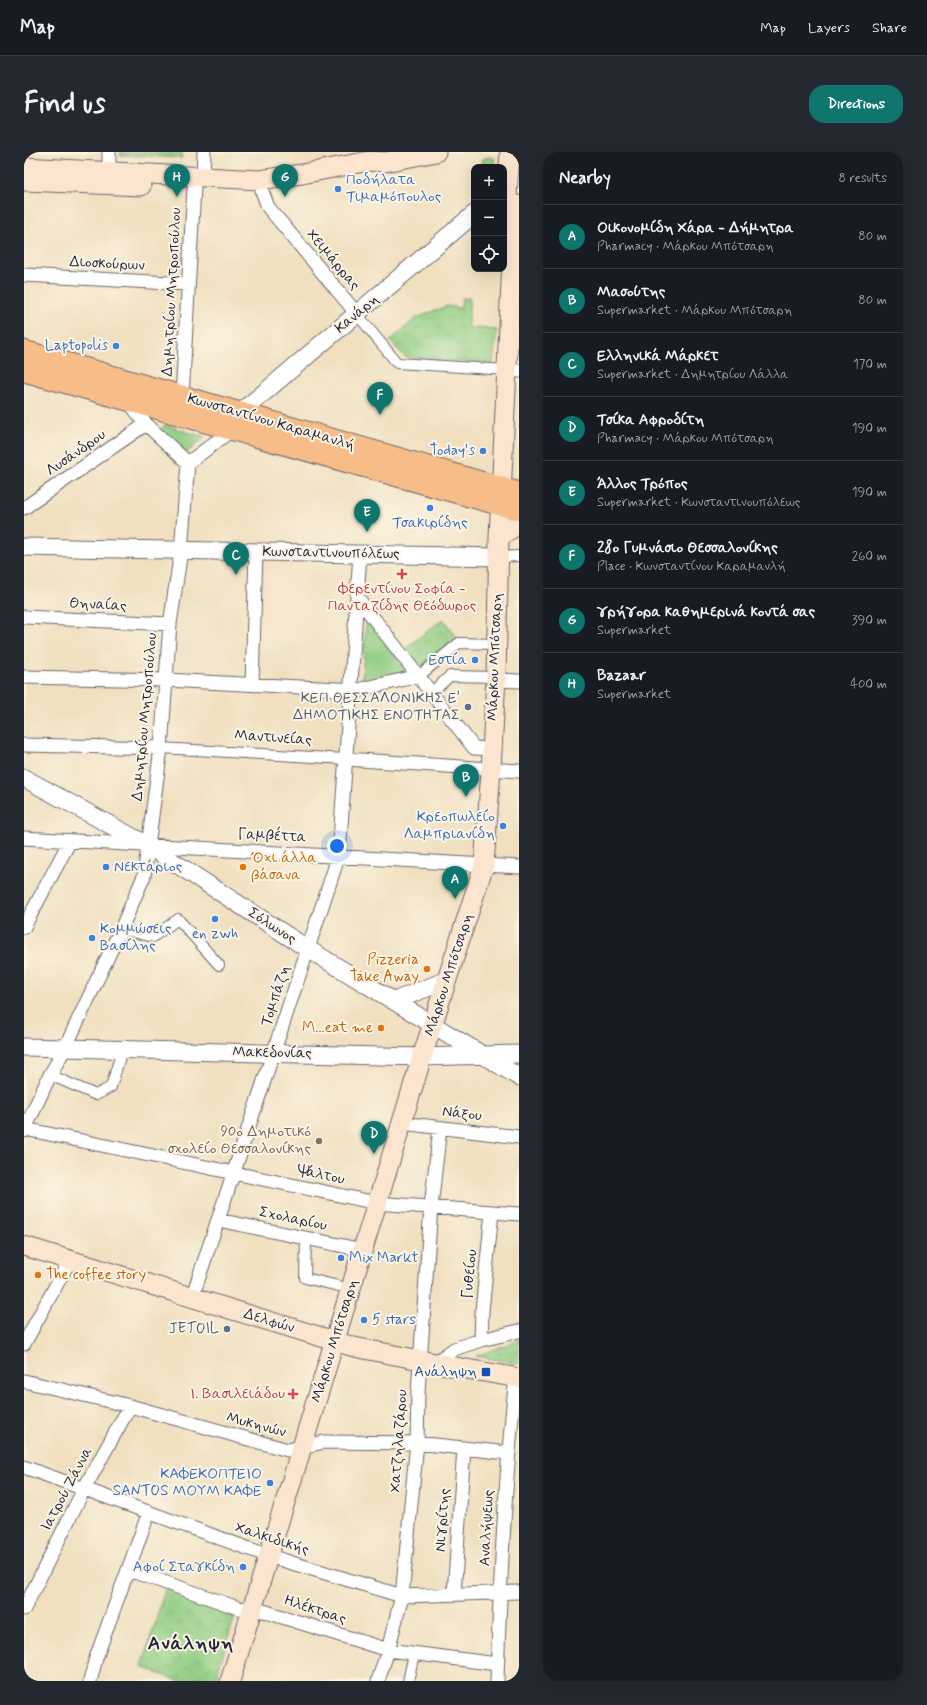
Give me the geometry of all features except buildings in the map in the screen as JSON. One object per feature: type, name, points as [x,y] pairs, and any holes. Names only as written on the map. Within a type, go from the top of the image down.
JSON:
[{"type":"main road","points":[[24,181],[198,182],[267,179],[369,161],[385,162],[436,152]]},
{"type":"main road","name":"Μάρκου Μπότσαρη","points":[[230,1681],[422,1057],[484,865],[492,770],[496,678],[499,538],[510,499],[513,370],[510,152]]},
{"type":"main road","points":[[24,167],[109,171],[198,182],[244,192],[262,191],[370,171],[385,162]]},
{"type":"main road","name":"Κωνσταντίνου Καραμανλή","points":[[24,351],[182,397],[237,421]]},
{"type":"main road","name":"Κωνσταντίνου Καραμανλή","points":[[24,371],[126,400],[237,421],[510,499]]},
{"type":"main road","points":[[499,538],[519,523]]},
{"type":"main road","name":"Δελφών","points":[[24,1246],[354,1347],[517,1378]]},
{"type":"street","points":[[109,152],[109,171]]},
{"type":"street","name":"Δημητρίου Μητροπούλου","points":[[182,397],[188,284],[198,182],[204,152]]},
{"type":"street","name":"Χειμάρρας","points":[[262,191],[268,206],[397,363],[513,370]]},
{"type":"street","name":"Κανάρη","points":[[188,463],[357,314],[471,217]]},
{"type":"street","name":"Διοσκούρων","points":[[24,275],[188,284]]},
{"type":"street","points":[[126,400],[146,424],[188,463]]},
{"type":"street","name":"Λυσάνδρου","points":[[24,508],[146,424]]},
{"type":"street","name":"Δημητρίου Μητροπούλου","points":[[24,1130],[50,1075],[65,1048],[121,929],[144,876],[161,748],[170,624],[181,551],[188,463]]},
{"type":"street","name":"Κωνσταντινουπόλεως","points":[[24,548],[519,556]]},
{"type":"street","points":[[252,684],[256,552]]},
{"type":"street","name":"Τομπάζη","points":[[192,1298],[339,855],[360,554]]},
{"type":"street","points":[[357,597],[474,748],[492,749]]},
{"type":"street","name":"Θηναίας","points":[[24,617],[170,624]]},
{"type":"street","points":[[24,677],[166,680],[357,690],[419,676],[459,643],[497,644]]},
{"type":"street","points":[[432,692],[450,676],[519,680]]},
{"type":"street","name":"Μαντινείας","points":[[24,745],[161,748],[519,771]]},
{"type":"street","name":"Σόλωνος","points":[[24,778],[147,845],[308,949],[519,1077]]},
{"type":"street","name":"Γαμβέττα","points":[[24,838],[339,855],[519,867]]},
{"type":"street","points":[[24,927],[70,841]]},
{"type":"street","points":[[121,929],[153,937],[178,919],[219,965]]},
{"type":"street","points":[[394,1001],[447,980]]},
{"type":"street","name":"Μακεδονίας","points":[[24,1048],[422,1057],[480,1054],[519,1054]]},
{"type":"street","points":[[50,1075],[96,1095],[111,1087],[122,1050]]},
{"type":"street","name":"Νάξου","points":[[402,1123],[519,1137]]},
{"type":"street","name":"Χατζηλαζάρου","points":[[378,1681],[388,1650],[402,1596],[417,1443],[418,1392],[428,1362],[431,1207],[440,1128]]},
{"type":"street","name":"Ψάλτου","points":[[24,1130],[377,1203],[519,1214]]},
{"type":"street","name":"Γυθείου","points":[[481,1340],[482,1311],[492,1212]]},
{"type":"street","name":"Σχολαρίου","points":[[218,1220],[362,1250]]},
{"type":"street","points":[[306,1238],[305,1278],[351,1289]]},
{"type":"street","points":[[24,1344],[70,1260]]},
{"type":"street","points":[[428,1362],[454,1349],[481,1340],[519,1331]]},
{"type":"street","name":"Αναλήψεως","points":[[497,1681],[500,1592],[508,1453],[517,1378]]},
{"type":"street","name":"Μυκηνών","points":[[24,1381],[130,1406],[288,1450],[324,1442],[417,1443],[508,1453]]},
{"type":"street","name":"Ιατρού Ζάννα","points":[[24,1609],[84,1489],[130,1406]]},
{"type":"street","name":"Νιγρίτης","points":[[454,1594],[464,1448]]},
{"type":"street","name":"Χαλκιδικής","points":[[24,1467],[269,1556],[402,1596],[519,1592]]},
{"type":"street","points":[[90,1681],[96,1658],[149,1512]]},
{"type":"street","name":"Ηλέκτρας","points":[[128,1570],[238,1608],[260,1610],[388,1650],[497,1664]]},
{"type":"street","points":[[408,1681],[414,1654]]},
{"type":"green space","points":[[120,152],[182,152],[182,158],[120,155]]},
{"type":"green space","points":[[489,157],[494,158],[495,164],[483,164],[482,159]]},
{"type":"green space","points":[[462,298],[470,298],[468,327],[497,330],[493,364],[405,357],[390,341],[416,318],[447,306],[461,308]]},
{"type":"green space","points":[[164,425],[205,437],[189,451],[182,454],[162,433]]},
{"type":"green space","points":[[366,619],[407,671],[362,683]]},
{"type":"green space","points":[[443,619],[457,638],[420,667],[406,648]]},
{"type":"green space","points":[[519,1340],[519,1364],[476,1356]]},
{"type":"green space","points":[[166,1586],[237,1609],[215,1681],[178,1681],[142,1667]]},
{"type":"place","name":"Ποδήλατα Τιμαμόπουλος","points":[[338,189]]},
{"type":"place","name":"Bazaar","points":[[177,197]]},
{"type":"place","name":"γρήγορα καθημερινά κοντά σας","points":[[285,197]]},
{"type":"place","name":"Laptopolis","points":[[116,346]]},
{"type":"place","name":"28ο Γυμνάσιο Θεσσαλονίκης","points":[[380,415]]},
{"type":"place","name":"Today's","points":[[483,451]]},
{"type":"place","name":"Τσακιρίδης","points":[[430,508]]},
{"type":"place","name":"Άλλος Τρόπος","points":[[367,532]]},
{"type":"place","name":"Φερεντίνου Σοφία - Πανταζίδης Θεόδωρος","points":[[402,574]]},
{"type":"place","name":"Ελληνικά Μάρκετ","points":[[236,575]]},
{"type":"place","name":"Εστία","points":[[475,660]]},
{"type":"place","name":"ΚΕΠ ΘΕΣΣΑΛΟΝΙΚΗΣ Ε' ΔΗΜΟΤΙΚΗΣ ΕΝΟΤΗΤΑΣ","points":[[468,707]]},
{"type":"place","name":"Μασούτης","points":[[466,797]]},
{"type":"place","name":"Κρεοπωλείο Λαμπριανίδη","points":[[503,826]]},
{"type":"place","name":"Νεκτάριος","points":[[106,867]]},
{"type":"place","name":"Όχι άλλα βάσανα","points":[[243,867]]},
{"type":"place","name":"Οικονομίδη Χάρα - Δήμητρα","points":[[455,899]]},
{"type":"place","name":"en zwh","points":[[215,919]]},
{"type":"place","name":"Κομμώσεις Βασίλης","points":[[92,938]]},
{"type":"place","name":"Pizzeria Take Away","points":[[427,969]]},
{"type":"place","name":"M...eat me","points":[[381,1028]]},
{"type":"place","name":"90ο Δημοτικό σχολείο Θεσσαλονίκης","points":[[319,1141]]},
{"type":"place","name":"Τσίκα Αφροδίτη","points":[[374,1154]]},
{"type":"place","name":"Mix Markt","points":[[341,1258]]},
{"type":"place","name":"The coffee story","points":[[38,1275]]},
{"type":"place","name":"5 stars","points":[[364,1320]]},
{"type":"place","name":"JETOIL","points":[[227,1329]]},
{"type":"place","name":"Ανάληψη","points":[[486,1372]]},
{"type":"place","name":"Ι. Βασιλειάδου","points":[[293,1394]]},
{"type":"place","name":"ΚΑΦΕΚΟΠΤΕΙΟ SANTOS ΜΟΥΜ ΚΑΦΕ","points":[[270,1483]]},
{"type":"place","name":"Αφοί Σταγκίδη","points":[[243,1567]]},
{"type":"district","name":"Ανάληψη","points":[[191,1643]]}]
